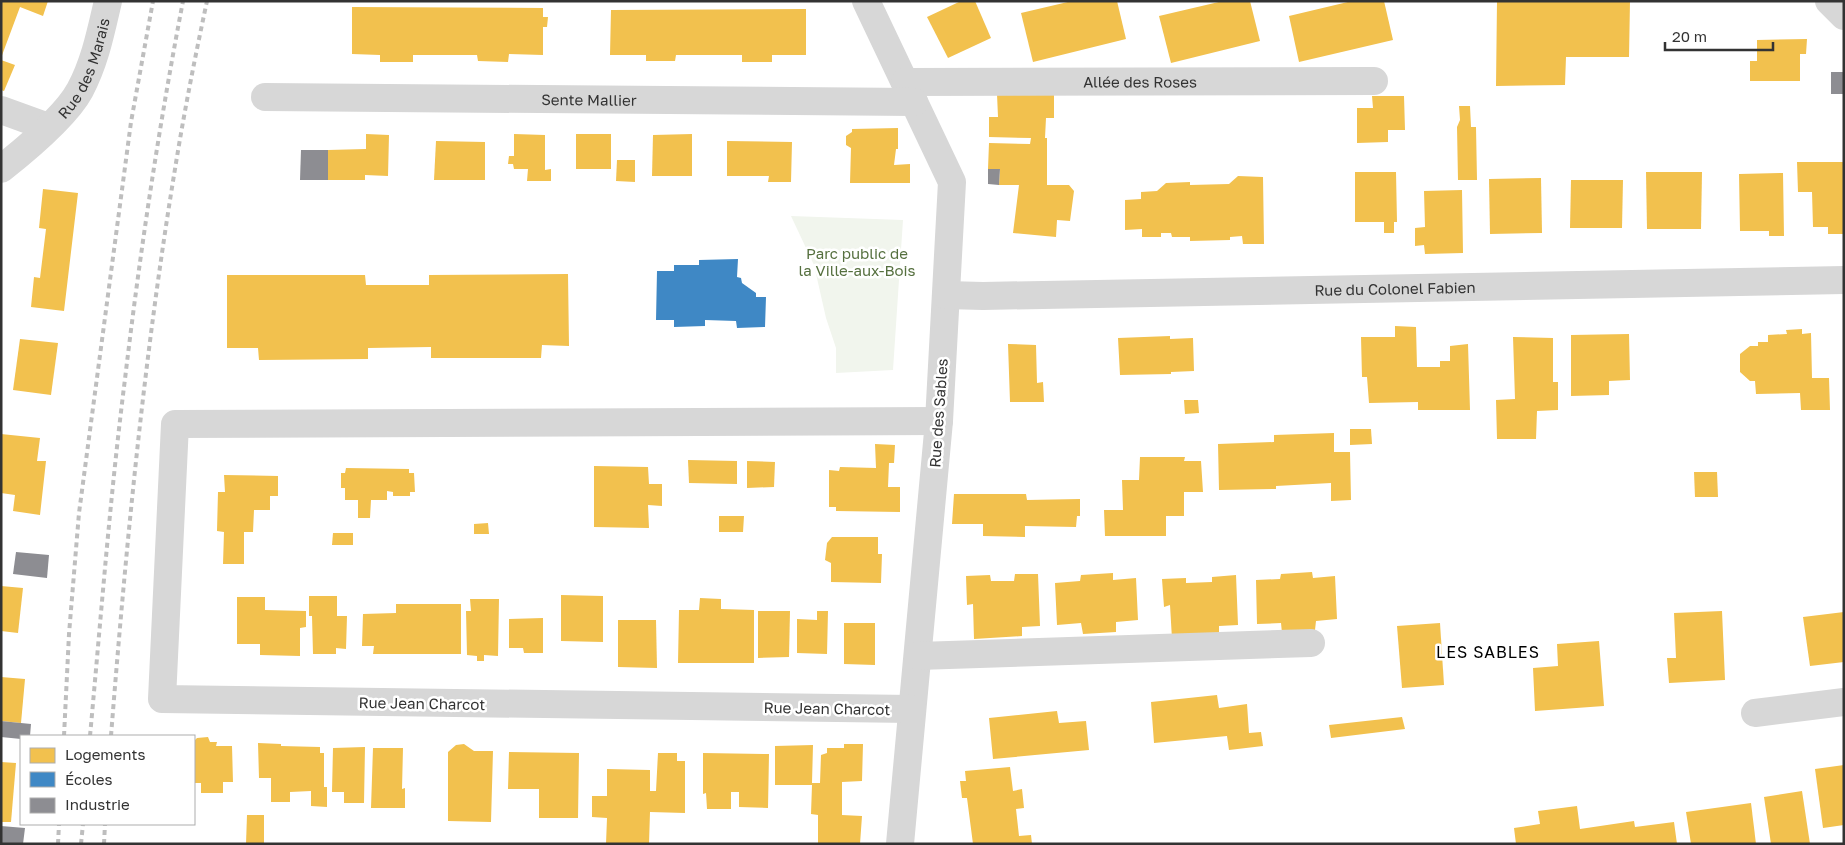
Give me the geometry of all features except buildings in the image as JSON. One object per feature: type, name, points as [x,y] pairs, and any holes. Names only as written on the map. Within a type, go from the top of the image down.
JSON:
[{"type":"street","name":"Rue des Marais","points":[[1,169],[54,123],[79,91],[99,41],[108,1]]},
{"type":"street","name":"Rue des Sables","points":[[866,1],[952,182],[939,421],[900,844]]},
{"type":"street","points":[[1829,1],[1844,16]]},
{"type":"street","name":"Allée des Roses","points":[[909,92],[1374,81]]},
{"type":"street","name":"Sente Mallier","points":[[265,97],[909,92]]},
{"type":"street","name":"Rue des Marais","points":[[1,110],[48,127]]},
{"type":"street","name":"Rue du Colonel Fabien","points":[[946,295],[1844,280]]},
{"type":"street","name":"Rue Jean Charcot","points":[[912,709],[162,700],[175,424],[939,421]]},
{"type":"street","points":[[918,656],[1311,643]]},
{"type":"street","points":[[1755,713],[1844,702]]},
{"type":"green space","name":"Parc public de la Ville-aux-Bois","points":[[791,216],[903,220],[893,370],[836,373],[836,348],[826,318],[814,265]]},
{"type":"railway","points":[[64,735],[69,634],[79,513],[131,122],[153,1]]},
{"type":"railway","points":[[90,735],[110,512],[131,331],[158,142],[183,1]]},
{"type":"railway","points":[[111,735],[137,452],[154,310],[178,148],[207,1]]},
{"type":"railway","points":[[58,844],[59,825]]},
{"type":"railway","points":[[81,844],[83,825]]},
{"type":"railway","points":[[104,844],[105,825]]},
{"type":"district","name":"LES SABLES","points":[[1488,652]]}]
